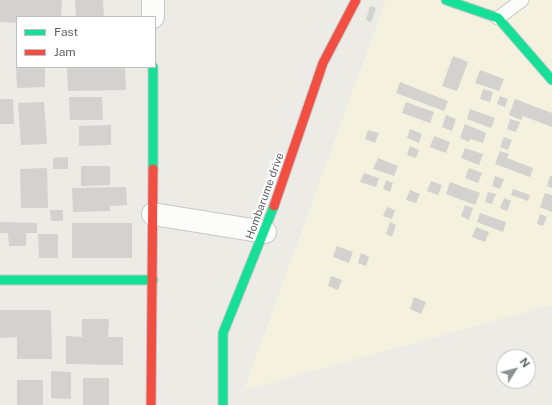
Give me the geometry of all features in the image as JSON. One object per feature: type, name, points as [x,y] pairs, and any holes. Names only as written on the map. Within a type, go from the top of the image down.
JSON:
[{"type":"street","points":[[153,0],[153,16]]},
{"type":"street","name":"Hombarume drive","points":[[223,405],[223,333],[266,232],[323,63],[356,0]]},
{"type":"street","points":[[446,0],[498,18],[512,31],[552,80]]},
{"type":"street","points":[[151,405],[153,280],[153,68]]},
{"type":"street","points":[[153,214],[266,232]]},
{"type":"street","points":[[0,280],[153,280]]},
{"type":"lane","points":[[498,18],[522,0]]},
{"type":"shaded area","points":[[386,0],[552,0],[552,305],[244,390]]},
{"type":"building","points":[[0,0],[62,0],[61,16],[16,16],[16,23],[0,22]]},
{"type":"building","points":[[75,0],[103,0],[104,16],[76,16]]},
{"type":"building","points":[[370,6],[376,8],[371,22],[366,20]]},
{"type":"building","points":[[453,56],[468,62],[457,91],[442,86]]},
{"type":"building","points":[[16,68],[45,68],[45,87],[17,88]]},
{"type":"building","points":[[67,68],[125,68],[126,90],[68,91]]},
{"type":"building","points":[[480,70],[504,79],[499,91],[475,83]]},
{"type":"building","points":[[400,82],[448,101],[444,111],[396,93]]},
{"type":"building","points":[[483,89],[493,92],[490,102],[480,99]]},
{"type":"building","points":[[500,96],[508,99],[505,107],[497,104]]},
{"type":"building","points":[[69,97],[102,97],[103,120],[70,120]]},
{"type":"building","points":[[0,99],[13,99],[14,124],[0,124]]},
{"type":"building","points":[[515,99],[552,113],[552,127],[523,116],[521,120],[509,115]]},
{"type":"building","points":[[44,102],[47,144],[21,145],[18,103]]},
{"type":"building","points":[[406,102],[434,112],[430,123],[402,113]]},
{"type":"building","points":[[470,109],[495,118],[491,128],[467,119]]},
{"type":"building","points":[[446,115],[456,119],[452,131],[442,127]]},
{"type":"building","points":[[510,119],[520,122],[516,132],[507,129]]},
{"type":"building","points":[[465,124],[486,133],[483,143],[471,139],[469,142],[460,138]]},
{"type":"building","points":[[111,125],[111,145],[79,146],[79,126]]},
{"type":"building","points":[[410,129],[422,134],[419,143],[407,138]]},
{"type":"building","points":[[368,130],[379,133],[375,143],[365,139]]},
{"type":"building","points":[[434,136],[450,142],[446,153],[430,147]]},
{"type":"building","points":[[504,137],[512,140],[508,150],[500,147]]},
{"type":"building","points":[[410,146],[419,150],[416,158],[407,155]]},
{"type":"building","points":[[465,148],[483,154],[479,165],[461,158]]},
{"type":"building","points":[[500,151],[509,154],[507,158],[533,168],[530,177],[495,164]]},
{"type":"building","points":[[68,157],[68,169],[53,169],[53,158]]},
{"type":"building","points":[[378,158],[398,166],[394,176],[373,169]]},
{"type":"building","points":[[81,166],[110,166],[110,185],[81,186]]},
{"type":"building","points":[[47,168],[48,208],[21,208],[20,169]]},
{"type":"building","points":[[469,168],[482,173],[478,183],[465,178]]},
{"type":"building","points":[[364,173],[379,178],[376,187],[360,182]]},
{"type":"building","points":[[495,176],[504,179],[500,189],[492,186]]},
{"type":"building","points":[[550,176],[552,176],[552,188],[547,186]]},
{"type":"building","points":[[386,180],[393,183],[390,192],[383,189]]},
{"type":"building","points":[[431,181],[442,185],[438,195],[427,191]]},
{"type":"building","points":[[450,182],[480,193],[475,205],[446,194]]},
{"type":"building","points":[[126,187],[127,205],[110,206],[110,211],[73,212],[72,188]]},
{"type":"building","points":[[513,189],[530,195],[528,201],[511,195]]},
{"type":"building","points":[[410,190],[420,194],[416,203],[406,200]]},
{"type":"building","points":[[488,192],[496,194],[492,204],[485,202]]},
{"type":"building","points":[[545,193],[552,195],[552,212],[540,207]]},
{"type":"building","points":[[504,198],[511,201],[507,211],[500,208]]},
{"type":"building","points":[[465,205],[473,208],[469,220],[461,216]]},
{"type":"building","points":[[387,207],[395,210],[392,219],[383,216]]},
{"type":"building","points":[[50,210],[63,210],[63,221],[51,221]]},
{"type":"building","points":[[480,213],[506,222],[503,232],[477,222]]},
{"type":"building","points":[[540,214],[547,217],[543,226],[537,224]]},
{"type":"building","points":[[0,222],[37,223],[37,233],[26,233],[26,246],[9,246],[8,233],[0,233]]},
{"type":"building","points":[[390,222],[396,225],[392,237],[386,234]]},
{"type":"building","points":[[72,223],[132,223],[132,258],[72,258]]},
{"type":"building","points":[[476,227],[489,232],[485,242],[472,237]]},
{"type":"building","points":[[38,234],[58,234],[58,258],[39,258]]},
{"type":"building","points":[[337,246],[353,252],[349,263],[333,257]]},
{"type":"building","points":[[361,253],[369,257],[366,266],[358,263]]},
{"type":"building","points":[[331,276],[342,280],[338,290],[328,286]]},
{"type":"building","points":[[414,297],[426,302],[421,314],[410,309]]},
{"type":"building","points":[[0,310],[51,310],[52,359],[17,359],[17,337],[0,338]]},
{"type":"building","points":[[82,319],[109,319],[108,337],[123,337],[123,365],[66,364],[66,336],[82,337]]},
{"type":"building","points":[[51,371],[71,372],[71,399],[51,398]]},
{"type":"building","points":[[83,378],[109,378],[109,405],[83,405]]},
{"type":"building","points":[[17,380],[43,380],[43,405],[17,405]]},
{"type":"traffic: fast","points":[[446,0],[498,18],[552,80]]},
{"type":"traffic: fast","points":[[153,68],[153,169]]},
{"type":"traffic: fast","points":[[223,405],[223,333],[274,206]]},
{"type":"traffic: fast","points":[[0,280],[153,280]]},
{"type":"traffic: jam","points":[[274,206],[323,63],[356,0]]},
{"type":"traffic: jam","points":[[151,405],[153,169]]}]
